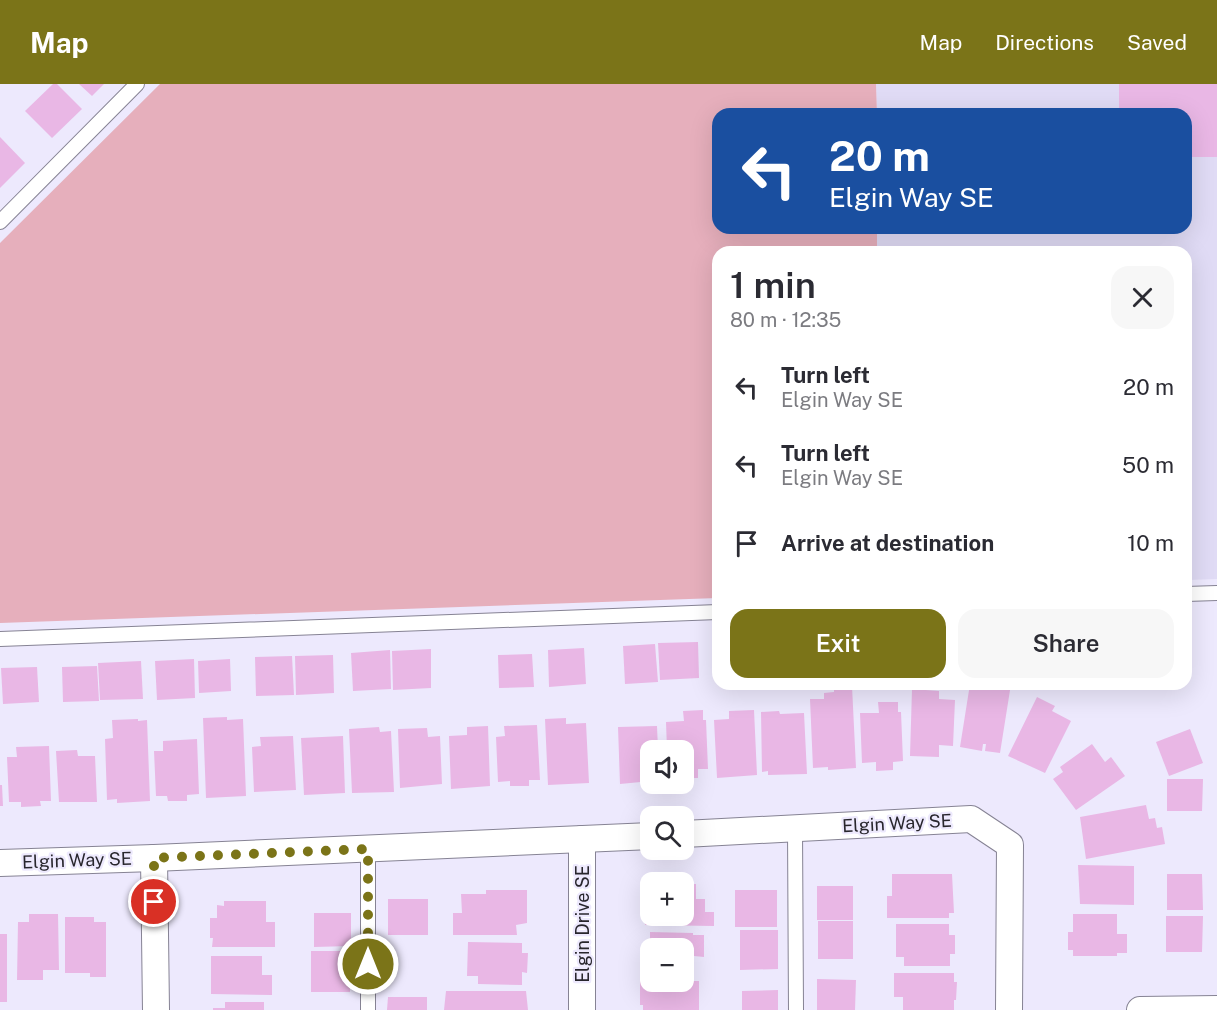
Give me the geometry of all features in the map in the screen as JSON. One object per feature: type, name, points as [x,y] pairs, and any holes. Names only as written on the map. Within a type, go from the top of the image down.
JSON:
[{"type":"street","name":"Elgin Way SE","points":[[694,834],[971,819],[1010,846],[1009,1010]]},
{"type":"street","name":"Elgin Way SE","points":[[0,863],[640,836]]},
{"type":"street","name":"Elgin Drive SE","points":[[582,839],[582,1010]]},
{"type":"street","name":"Elgin Way SE","points":[[154,858],[156,1010]]},
{"type":"street","points":[[1140,1010],[1217,1009]]},
{"type":"lane","points":[[0,222],[137,84]]},
{"type":"lane","points":[[1192,594],[1217,593]]},
{"type":"lane","points":[[0,639],[712,612]]},
{"type":"lane","points":[[795,829],[796,1010]]},
{"type":"lane","points":[[368,849],[368,1010]]},
{"type":"shaded area","points":[[160,84],[876,84],[877,108],[712,108],[712,234],[877,234],[877,246],[712,246],[712,598],[0,623],[0,243]]},
{"type":"shaded area","points":[[876,84],[1217,84],[1217,579],[1192,580],[1192,246],[877,246],[877,234],[1192,234],[1192,108],[877,108]]},
{"type":"building","points":[[53,84],[57,84],[82,109],[52,138],[25,111]]},
{"type":"building","points":[[79,84],[104,84],[92,96]]},
{"type":"building","points":[[1119,84],[1217,84],[1217,157],[1192,157],[1192,108],[1119,108]]},
{"type":"building","points":[[0,137],[25,163],[0,188]]},
{"type":"building","points":[[698,642],[699,678],[660,680],[658,643]]},
{"type":"building","points":[[655,644],[658,682],[625,684],[623,646]]},
{"type":"building","points":[[584,648],[586,684],[549,687],[548,650]]},
{"type":"building","points":[[431,649],[431,688],[393,690],[392,651]]},
{"type":"building","points":[[390,650],[391,689],[353,691],[351,653]]},
{"type":"building","points":[[532,654],[534,687],[499,688],[498,655]]},
{"type":"building","points":[[333,655],[334,693],[296,695],[295,656]]},
{"type":"building","points":[[292,656],[294,695],[256,696],[255,657]]},
{"type":"building","points":[[194,659],[195,698],[157,700],[155,661]]},
{"type":"building","points":[[230,659],[231,691],[199,693],[198,661]]},
{"type":"building","points":[[141,661],[143,699],[100,700],[98,663]]},
{"type":"building","points":[[97,666],[99,701],[63,702],[62,667]]},
{"type":"building","points":[[37,667],[39,702],[3,704],[1,668]]},
{"type":"building","points":[[834,690],[852,690],[856,768],[828,770],[828,767],[813,768],[810,699],[824,699],[824,693],[834,692]]},
{"type":"building","points":[[912,690],[939,691],[939,699],[955,700],[953,746],[939,745],[939,757],[910,756]]},
{"type":"building","points":[[969,690],[1010,690],[1000,753],[985,751],[986,744],[983,744],[982,751],[960,747]]},
{"type":"building","points":[[1037,697],[1055,706],[1052,711],[1071,721],[1045,773],[1008,756]]},
{"type":"building","points":[[878,702],[898,702],[898,712],[901,712],[903,761],[893,762],[893,770],[876,771],[876,762],[862,763],[860,713],[879,713]]},
{"type":"building","points":[[703,710],[703,720],[706,720],[708,769],[698,769],[698,778],[694,778],[694,740],[667,740],[666,722],[684,721],[683,711]]},
{"type":"building","points":[[754,710],[757,775],[717,778],[714,720],[729,719],[729,711]]},
{"type":"building","points":[[779,711],[780,714],[804,713],[807,774],[768,775],[768,771],[762,772],[761,712]]},
{"type":"building","points":[[227,717],[227,720],[243,719],[246,796],[206,798],[203,718]]},
{"type":"building","points":[[566,718],[566,724],[586,723],[589,783],[548,785],[545,719]]},
{"type":"building","points":[[138,719],[138,721],[147,720],[150,801],[117,803],[117,799],[107,800],[105,739],[113,738],[112,720]]},
{"type":"building","points":[[537,725],[540,780],[529,780],[529,786],[510,786],[510,781],[498,782],[496,737],[505,736],[504,726]]},
{"type":"building","points":[[488,726],[490,786],[451,789],[449,736],[467,735],[467,727]]},
{"type":"building","points":[[657,726],[658,740],[640,740],[640,782],[620,784],[618,727]]},
{"type":"building","points":[[379,727],[380,732],[391,731],[394,792],[352,793],[349,729]]},
{"type":"building","points":[[427,728],[428,737],[440,736],[442,784],[400,788],[398,729]]},
{"type":"building","points":[[1190,729],[1203,763],[1169,776],[1156,742]]},
{"type":"building","points":[[293,736],[296,790],[254,792],[252,747],[261,746],[260,737]]},
{"type":"building","points":[[343,736],[345,793],[304,795],[301,738]]},
{"type":"building","points":[[197,739],[199,794],[187,795],[187,801],[168,801],[167,796],[156,796],[154,751],[163,751],[163,741]]},
{"type":"building","points":[[1092,744],[1105,762],[1111,757],[1125,776],[1076,810],[1053,779],[1063,772],[1060,767]]},
{"type":"building","points":[[49,746],[51,801],[40,801],[41,806],[21,807],[21,802],[9,802],[7,757],[17,757],[16,747]]},
{"type":"building","points":[[77,750],[78,756],[95,756],[97,802],[59,802],[56,751]]},
{"type":"building","points":[[1167,779],[1203,779],[1202,811],[1167,811]]},
{"type":"building","points":[[0,785],[2,785],[3,806],[0,806]]},
{"type":"building","points":[[1146,805],[1149,819],[1155,818],[1157,828],[1162,827],[1165,844],[1086,859],[1080,817]]},
{"type":"building","points":[[1078,865],[1134,866],[1134,905],[1080,904]]},
{"type":"building","points":[[892,874],[952,874],[954,913],[949,913],[949,918],[887,918],[887,896],[892,896]]},
{"type":"building","points":[[1167,874],[1202,874],[1203,910],[1167,910]]},
{"type":"building","points":[[694,884],[696,884],[696,899],[705,899],[705,912],[714,912],[714,926],[694,926]]},
{"type":"building","points":[[817,886],[853,886],[853,920],[817,920]]},
{"type":"building","points":[[486,890],[527,890],[527,923],[516,925],[517,935],[453,935],[453,913],[462,913],[461,894],[486,894]]},
{"type":"building","points":[[735,890],[777,890],[777,927],[735,927]]},
{"type":"building","points":[[388,899],[428,899],[428,935],[388,935]]},
{"type":"building","points":[[224,901],[266,901],[266,922],[275,922],[275,947],[212,947],[210,918],[217,918],[217,905],[224,906]]},
{"type":"building","points":[[314,913],[351,913],[351,946],[314,947]]},
{"type":"building","points":[[29,914],[58,914],[59,970],[43,970],[43,980],[17,980],[18,922],[29,922]]},
{"type":"building","points":[[1073,914],[1117,914],[1117,934],[1127,934],[1127,953],[1117,953],[1117,956],[1073,956],[1073,950],[1068,950],[1068,932],[1073,932]]},
{"type":"building","points":[[1166,916],[1203,916],[1202,952],[1166,952]]},
{"type":"building","points":[[65,917],[94,917],[94,922],[106,922],[106,977],[90,977],[90,973],[65,973]]},
{"type":"building","points":[[818,921],[853,921],[853,959],[818,959]]},
{"type":"building","points":[[896,924],[949,924],[949,935],[955,935],[955,954],[950,954],[950,966],[904,966],[904,957],[896,957]]},
{"type":"building","points":[[740,930],[778,930],[778,969],[740,970]]},
{"type":"building","points":[[650,932],[704,935],[704,957],[694,956],[694,938],[650,938]]},
{"type":"building","points":[[0,934],[7,934],[7,1002],[0,1002]]},
{"type":"building","points":[[468,942],[522,943],[522,953],[528,953],[527,973],[522,972],[522,985],[478,984],[478,976],[467,976]]},
{"type":"building","points":[[311,951],[350,951],[350,992],[311,992]]},
{"type":"building","points":[[211,956],[262,956],[262,975],[272,975],[272,995],[211,994]]},
{"type":"building","points":[[894,973],[954,973],[954,982],[957,982],[954,1010],[903,1010],[903,997],[894,997]]},
{"type":"building","points":[[817,979],[856,980],[855,1010],[817,1010]]},
{"type":"building","points":[[694,981],[699,981],[699,1010],[643,1010],[643,1005],[640,1005],[640,992],[694,992]]},
{"type":"building","points":[[778,990],[778,1010],[742,1010],[742,991]]},
{"type":"building","points":[[446,991],[526,991],[528,1010],[444,1010]]},
{"type":"building","points":[[388,997],[427,997],[427,1010],[387,1010]]},
{"type":"building","points":[[225,1002],[264,1002],[264,1010],[213,1010],[213,1008],[225,1008]]},
{"type":"route","points":[[154,902],[154,858],[368,849],[368,964]]}]
